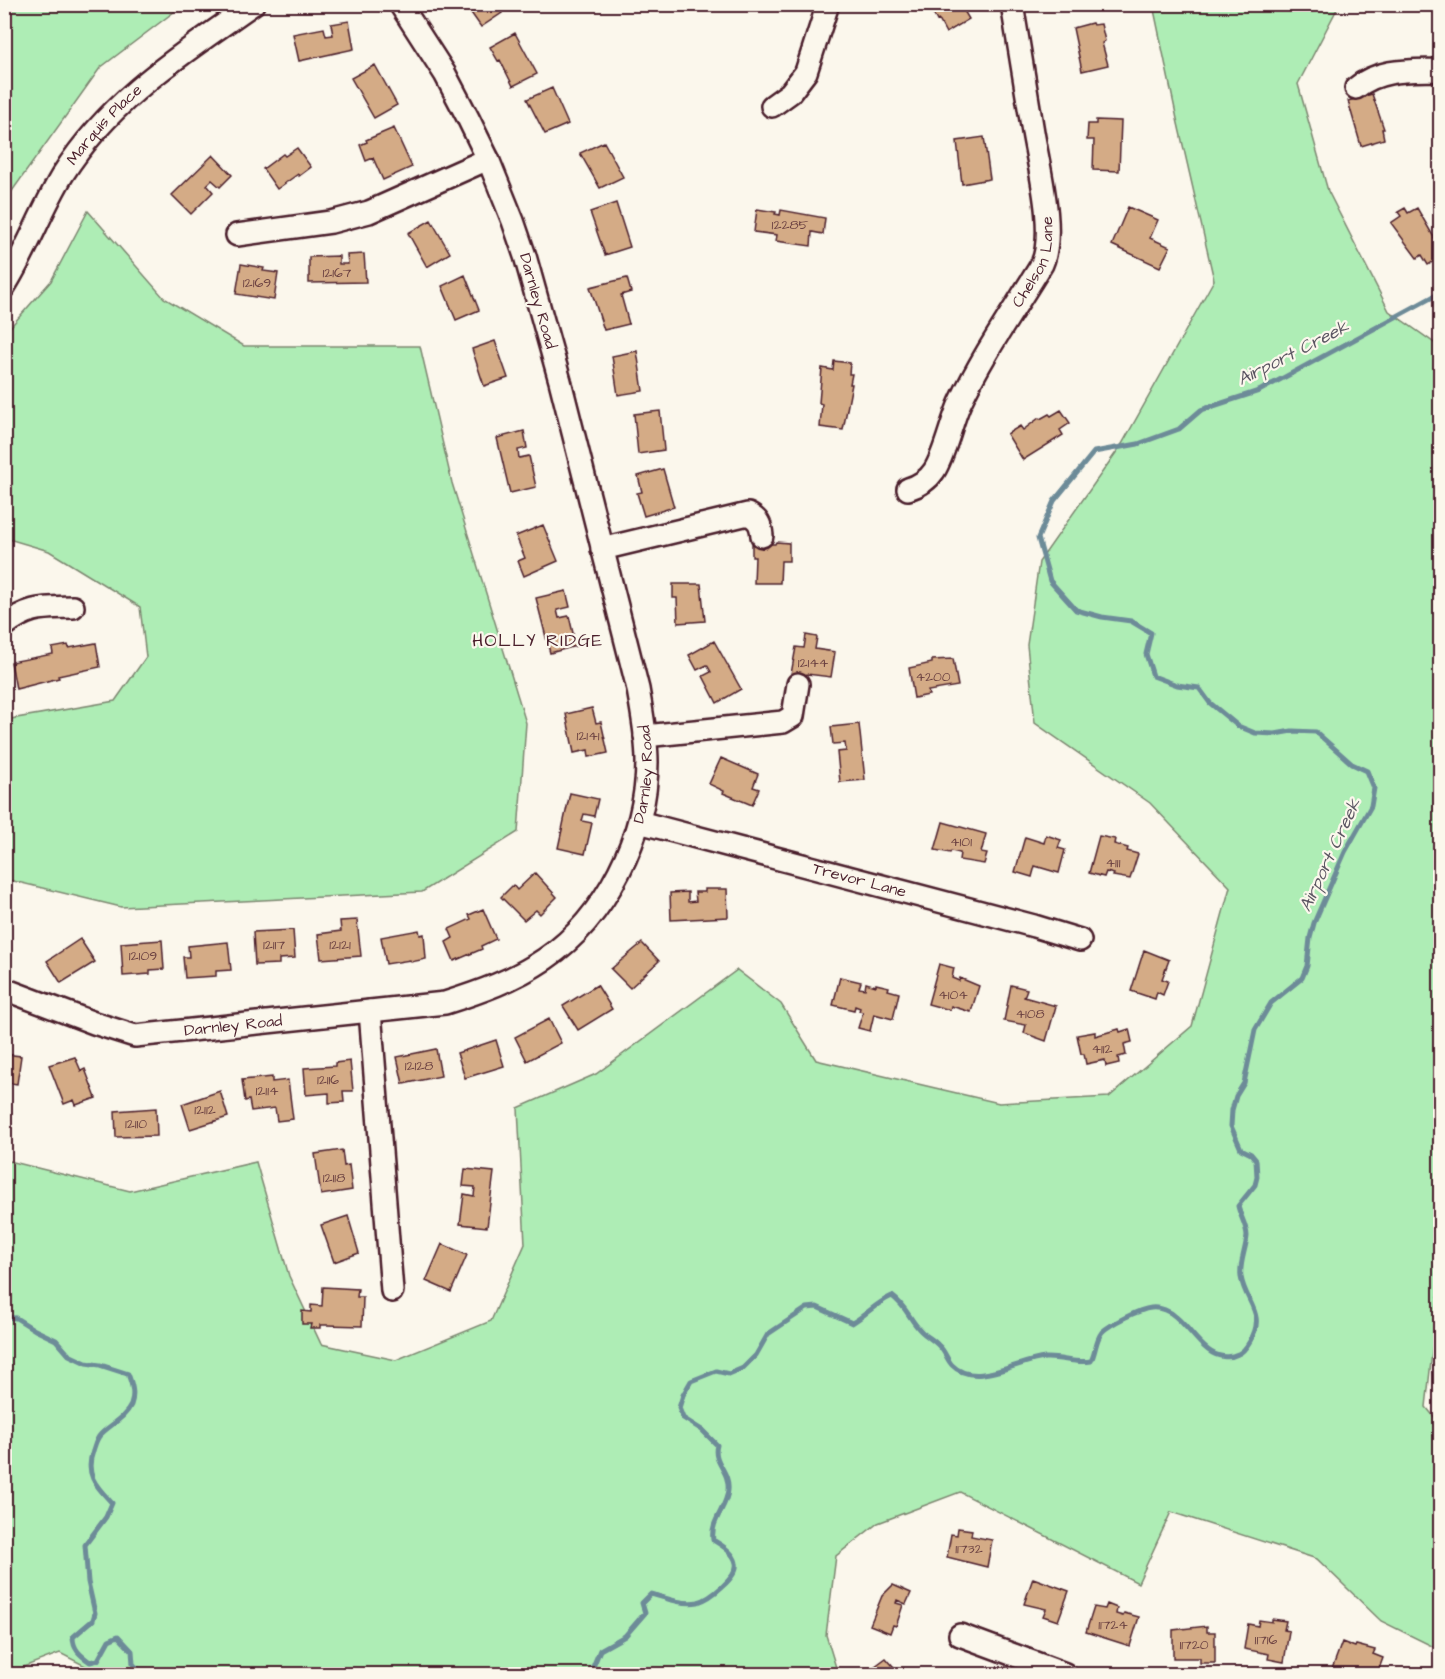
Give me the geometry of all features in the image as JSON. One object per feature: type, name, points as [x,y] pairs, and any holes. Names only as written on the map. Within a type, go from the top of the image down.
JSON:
[{"type":"street","name":"Marquis Place","points":[[4,287],[21,260],[44,208],[63,175],[99,125],[149,78],[253,4]]},
{"type":"street","name":"Darnley Road","points":[[4,989],[135,1036],[445,1003],[484,991],[516,977],[546,959],[570,938],[602,900],[633,840],[645,793],[645,736],[638,689],[560,381],[525,256],[488,159],[445,74],[400,4]]},
{"type":"street","points":[[772,106],[790,93],[806,72],[828,4]]},
{"type":"street","name":"Chelson Lane","points":[[908,489],[923,482],[933,473],[941,459],[959,406],[979,365],[1046,254],[1048,244],[1045,201],[1012,4]]},
{"type":"street","points":[[1356,88],[1375,76],[1391,72],[1440,70]]},
{"type":"street","points":[[237,235],[332,222],[369,212],[488,159]]},
{"type":"street","points":[[602,549],[748,514],[756,518],[761,525],[762,536]]},
{"type":"street","points":[[4,626],[25,612],[36,608],[73,607]]},
{"type":"street","points":[[645,736],[783,722],[793,716],[798,684]]},
{"type":"street","name":"Trevor Lane","points":[[639,822],[1080,940]]},
{"type":"street","points":[[370,1011],[392,1291]]},
{"type":"street","points":[[960,1635],[1065,1674]]},
{"type":"green space","points":[[5,4],[183,5],[100,68],[5,201]]},
{"type":"green space","points":[[1153,5],[1339,5],[1298,84],[1328,191],[1389,311],[1440,347],[1440,1280],[1426,1407],[1440,1424],[1440,1650],[1381,1621],[1317,1559],[1171,1512],[1138,1583],[960,1492],[878,1523],[836,1556],[826,1635],[838,1674],[101,1674],[60,1653],[5,1674],[5,1160],[130,1191],[256,1162],[289,1276],[321,1344],[396,1360],[491,1321],[525,1244],[518,1108],[596,1074],[737,970],[781,1004],[816,1060],[999,1103],[1109,1097],[1192,1026],[1230,887],[1150,803],[1035,723],[1027,645],[1039,562],[1122,444],[1214,280]]},
{"type":"green space","points":[[88,211],[164,298],[244,346],[420,346],[452,483],[526,723],[518,832],[422,892],[121,907],[5,879],[5,720],[115,701],[146,657],[140,607],[49,551],[5,538],[5,333],[51,281]]},
{"type":"building","points":[[463,4],[496,4],[502,13],[481,27]]},
{"type":"building","points":[[928,4],[960,4],[969,19],[946,33]]},
{"type":"building","points":[[349,21],[354,49],[299,61],[293,34],[324,28],[326,36],[333,35],[331,24]]},
{"type":"building","points":[[1092,23],[1093,25],[1101,24],[1105,41],[1102,43],[1108,65],[1082,71],[1073,28]]},
{"type":"building","points":[[515,33],[537,74],[513,86],[500,60],[498,61],[490,47]]},
{"type":"building","points":[[375,65],[397,105],[374,118],[351,78]]},
{"type":"building","points":[[552,88],[568,124],[545,134],[527,99]]},
{"type":"building","points":[[1372,94],[1384,129],[1382,129],[1384,139],[1361,146],[1348,101]]},
{"type":"building","points":[[1096,120],[1121,121],[1119,171],[1093,170],[1094,140],[1087,140],[1088,124],[1096,124]]},
{"type":"building","points":[[394,128],[412,167],[383,180],[373,158],[366,161],[360,145]]},
{"type":"building","points":[[984,137],[990,179],[962,184],[957,141]]},
{"type":"building","points":[[604,142],[623,177],[600,188],[580,153]]},
{"type":"building","points":[[297,148],[311,167],[277,189],[263,169],[283,154],[285,156]]},
{"type":"building","points":[[213,155],[232,175],[220,187],[212,180],[207,185],[213,192],[191,214],[172,195]]},
{"type":"building","points":[[616,203],[630,247],[605,255],[590,212]]},
{"type":"building","points":[[1128,207],[1158,220],[1150,238],[1170,247],[1160,267],[1112,245]]},
{"type":"building","points":[[1405,208],[1408,213],[1417,208],[1439,246],[1435,248],[1440,257],[1428,265],[1422,255],[1417,258],[1391,223],[1401,216],[1398,212]]},
{"type":"building","points":[[757,209],[776,212],[775,214],[780,215],[781,210],[825,218],[823,234],[812,232],[811,246],[776,241],[777,235],[754,232]]},
{"type":"building","points":[[431,220],[450,253],[427,267],[408,233]]},
{"type":"building","points":[[364,254],[366,282],[309,283],[309,257],[339,256],[339,264],[348,264],[347,255]]},
{"type":"building","points":[[241,264],[278,273],[274,300],[236,294]]},
{"type":"building","points":[[465,275],[479,310],[456,320],[442,286]]},
{"type":"building","points":[[627,278],[631,292],[621,295],[629,324],[604,330],[590,287]]},
{"type":"building","points":[[495,341],[508,378],[484,386],[472,349]]},
{"type":"building","points":[[637,351],[643,391],[618,395],[612,356]]},
{"type":"building","points":[[834,361],[850,363],[849,374],[852,374],[843,430],[820,427],[822,404],[819,403],[822,368],[833,370]]},
{"type":"building","points":[[1061,410],[1070,423],[1060,430],[1063,435],[1023,460],[1007,434],[1020,426],[1023,430],[1039,418],[1049,414],[1051,416]]},
{"type":"building","points":[[660,411],[664,450],[638,454],[634,414]]},
{"type":"building","points":[[524,431],[527,448],[518,450],[519,458],[529,456],[536,487],[510,493],[497,438]]},
{"type":"building","points":[[663,469],[674,507],[644,516],[637,493],[642,492],[638,476]]},
{"type":"building","points":[[543,525],[558,561],[524,576],[518,561],[525,558],[516,536]]},
{"type":"building","points":[[776,542],[789,543],[789,561],[781,561],[780,583],[754,583],[755,557],[752,557],[752,544],[775,544]]},
{"type":"building","points":[[673,584],[701,584],[705,621],[678,623],[677,598],[673,598]]},
{"type":"building","points":[[566,591],[570,607],[557,610],[559,618],[569,616],[576,646],[550,653],[536,598]]},
{"type":"building","points":[[806,635],[817,637],[815,649],[835,652],[831,677],[791,674],[796,647],[804,648]]},
{"type":"building","points":[[714,641],[741,689],[717,703],[703,676],[711,672],[707,665],[697,670],[689,655]]},
{"type":"building","points":[[96,643],[100,667],[58,676],[59,678],[16,689],[11,662],[53,654],[52,648],[68,645],[69,648]]},
{"type":"building","points":[[953,659],[958,686],[928,691],[929,695],[914,698],[909,668],[932,663],[932,660]]},
{"type":"building","points":[[592,708],[596,723],[601,722],[608,753],[589,757],[588,750],[574,753],[566,714]]},
{"type":"building","points":[[859,724],[865,780],[840,782],[837,752],[846,751],[845,743],[833,744],[831,727]]},
{"type":"building","points":[[721,758],[758,774],[753,787],[759,789],[752,805],[723,793],[724,791],[709,784]]},
{"type":"building","points":[[570,793],[598,799],[594,816],[584,814],[582,821],[592,823],[585,854],[558,848]]},
{"type":"building","points":[[943,822],[986,834],[981,853],[987,854],[984,864],[959,860],[960,853],[935,850]]},
{"type":"building","points":[[1046,835],[1061,840],[1058,848],[1065,850],[1059,873],[1035,866],[1032,877],[1015,872],[1025,837],[1044,843]]},
{"type":"building","points":[[1099,836],[1115,839],[1114,844],[1138,854],[1130,879],[1113,876],[1114,874],[1106,872],[1104,877],[1089,873]]},
{"type":"building","points":[[535,873],[557,897],[540,914],[536,910],[524,920],[501,897],[513,885],[517,890]]},
{"type":"building","points":[[705,889],[727,889],[728,917],[671,920],[670,893],[688,892],[688,902],[696,901],[695,892],[705,892]]},
{"type":"building","points":[[483,909],[496,939],[481,946],[482,949],[454,961],[446,942],[453,938],[449,929],[471,919],[469,915]]},
{"type":"building","points":[[357,920],[361,956],[321,959],[318,934],[341,931],[340,921]]},
{"type":"building","points":[[293,930],[295,958],[279,959],[279,964],[255,965],[253,932]]},
{"type":"building","points":[[419,930],[420,935],[424,934],[426,959],[386,964],[381,937]]},
{"type":"building","points":[[80,939],[95,962],[61,983],[47,961]]},
{"type":"building","points":[[162,940],[164,969],[150,970],[150,974],[123,976],[121,943]]},
{"type":"building","points":[[228,942],[231,970],[216,971],[216,976],[185,978],[183,957],[189,957],[188,946]]},
{"type":"building","points":[[642,943],[659,961],[630,988],[611,969]]},
{"type":"building","points":[[1144,950],[1169,960],[1162,979],[1168,981],[1163,995],[1157,992],[1155,999],[1131,991]]},
{"type":"building","points":[[939,964],[954,968],[952,978],[959,981],[960,978],[979,986],[971,1012],[951,1006],[950,1010],[928,1004]]},
{"type":"building","points":[[840,977],[861,982],[859,988],[865,989],[866,983],[876,986],[876,984],[889,987],[888,990],[899,993],[893,1019],[874,1014],[870,1031],[858,1028],[863,1012],[859,1011],[860,1008],[855,1006],[854,1010],[833,1005]]},
{"type":"building","points":[[597,985],[612,1009],[578,1030],[563,1006]]},
{"type":"building","points":[[1011,985],[1027,989],[1024,997],[1056,1006],[1046,1041],[1024,1033],[1026,1025],[1004,1021]]},
{"type":"building","points":[[549,1019],[561,1043],[527,1061],[515,1037]]},
{"type":"building","points":[[1119,1029],[1120,1032],[1129,1029],[1132,1042],[1124,1044],[1126,1055],[1118,1057],[1119,1063],[1106,1066],[1105,1060],[1086,1064],[1084,1054],[1081,1054],[1077,1035],[1095,1032],[1095,1036]]},
{"type":"building","points":[[496,1040],[504,1066],[465,1078],[457,1053]]},
{"type":"building","points":[[436,1049],[441,1076],[403,1084],[397,1057]]},
{"type":"building","points":[[4,1054],[21,1056],[17,1084],[4,1082]]},
{"type":"building","points":[[75,1057],[81,1071],[85,1069],[96,1098],[76,1105],[74,1100],[64,1104],[49,1065]]},
{"type":"building","points":[[350,1061],[353,1091],[343,1091],[344,1102],[329,1103],[329,1093],[306,1095],[304,1068],[335,1066],[335,1063]]},
{"type":"building","points":[[272,1077],[272,1082],[288,1080],[293,1119],[277,1121],[275,1108],[251,1111],[249,1100],[245,1101],[242,1080]]},
{"type":"building","points":[[220,1091],[228,1117],[190,1129],[182,1104]]},
{"type":"building","points":[[156,1108],[157,1136],[116,1137],[115,1111]]},
{"type":"building","points":[[342,1150],[344,1166],[349,1165],[352,1190],[321,1195],[315,1154]]},
{"type":"building","points":[[465,1169],[494,1172],[487,1227],[460,1224],[464,1194],[474,1196],[475,1187],[463,1186]]},
{"type":"building","points":[[348,1216],[359,1253],[334,1262],[321,1225]]},
{"type":"building","points":[[442,1244],[467,1255],[451,1292],[426,1281]]},
{"type":"building","points":[[323,1287],[358,1289],[357,1297],[363,1297],[362,1326],[320,1325],[320,1328],[310,1328],[311,1324],[302,1324],[302,1311],[311,1312],[311,1305],[322,1306]]},
{"type":"building","points":[[958,1528],[972,1530],[971,1536],[992,1540],[987,1567],[947,1557],[951,1534],[957,1535]]},
{"type":"building","points":[[1033,1578],[1069,1591],[1058,1621],[1043,1616],[1046,1609],[1024,1604]]},
{"type":"building","points":[[893,1585],[911,1593],[906,1604],[897,1600],[896,1603],[903,1605],[896,1626],[893,1625],[890,1633],[870,1625],[882,1596]]},
{"type":"building","points":[[1107,1604],[1117,1608],[1116,1614],[1123,1616],[1124,1613],[1139,1617],[1130,1646],[1086,1632],[1094,1607],[1105,1609]]},
{"type":"building","points":[[1272,1619],[1286,1621],[1284,1630],[1289,1631],[1284,1662],[1268,1659],[1269,1654],[1244,1649],[1248,1624],[1258,1626],[1259,1620],[1272,1622]]},
{"type":"building","points":[[1207,1626],[1207,1632],[1215,1632],[1215,1663],[1200,1663],[1200,1658],[1173,1658],[1173,1630]]},
{"type":"building","points":[[1342,1642],[1375,1650],[1373,1654],[1383,1658],[1377,1674],[1346,1674],[1332,1669]]},
{"type":"building","points":[[886,1658],[900,1674],[869,1674],[867,1672]]},
{"type":"waterway","name":"Airport Creek","points":[[590,1674],[600,1650],[625,1636],[645,1613],[642,1603],[651,1594],[680,1602],[698,1602],[716,1592],[733,1574],[736,1568],[733,1555],[713,1540],[714,1526],[725,1503],[728,1490],[728,1483],[717,1457],[717,1445],[702,1430],[683,1418],[679,1408],[691,1381],[716,1371],[729,1374],[743,1368],[756,1355],[768,1334],[807,1308],[817,1307],[852,1323],[892,1296],[901,1304],[921,1331],[941,1348],[952,1365],[962,1372],[973,1374],[985,1374],[1045,1358],[1091,1361],[1102,1332],[1125,1317],[1151,1308],[1168,1311],[1174,1315],[1208,1350],[1215,1354],[1234,1356],[1248,1345],[1255,1332],[1256,1315],[1241,1277],[1247,1236],[1238,1206],[1255,1185],[1256,1160],[1251,1154],[1241,1149],[1231,1126],[1232,1110],[1236,1096],[1244,1083],[1255,1030],[1271,1003],[1302,978],[1307,966],[1314,923],[1345,852],[1371,806],[1374,788],[1367,771],[1352,764],[1316,732],[1255,733],[1238,726],[1210,703],[1199,688],[1177,685],[1153,676],[1146,654],[1151,633],[1131,621],[1076,610],[1050,581],[1038,538],[1054,501],[1094,452],[1138,444],[1179,429],[1201,410],[1259,391],[1440,293]]},
{"type":"waterway","name":"Airport Creek","points":[[4,1317],[16,1318],[56,1340],[69,1355],[86,1363],[128,1374],[133,1397],[131,1405],[121,1418],[99,1436],[91,1459],[91,1474],[101,1492],[112,1503],[106,1517],[85,1545],[88,1582],[95,1613],[93,1620],[73,1637],[78,1651],[90,1662],[98,1660],[109,1640],[118,1636],[132,1651],[133,1664],[139,1670],[147,1670],[150,1674]]},
{"type":"district","name":"HOLLY RIDGE","points":[[538,640]]}]
